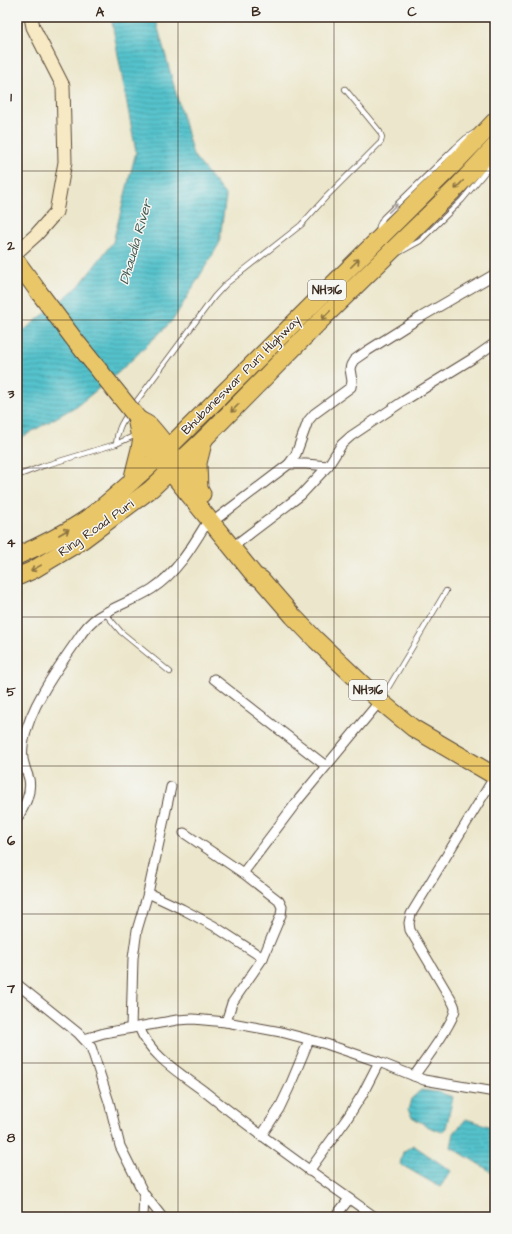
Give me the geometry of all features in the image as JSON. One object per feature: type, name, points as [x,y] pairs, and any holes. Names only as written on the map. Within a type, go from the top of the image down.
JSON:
[{"type":"highway","name":"Bhubaneswar Puri Highway","points":[[163,454],[444,174],[490,126]]},
{"type":"highway","name":"Bhubaneswar Puri Highway","points":[[174,467],[457,187],[495,146]]},
{"type":"highway","name":"NH316","points":[[17,262],[140,426],[214,518],[255,576],[261,579],[316,640],[380,701],[413,728],[495,776]]},
{"type":"highway","points":[[132,481],[140,449],[140,426],[166,428],[190,427]]},
{"type":"highway","points":[[151,489],[170,489],[194,492],[198,463],[204,438]]},
{"type":"highway","name":"Ring Road Puri","points":[[17,556],[84,520],[117,494],[163,454]]},
{"type":"highway","name":"Ring Road Puri","points":[[17,577],[33,570],[81,541],[151,489],[174,467]]},
{"type":"highway","name":"NH316","points":[[214,518],[239,542],[261,571],[261,579]]},
{"type":"street","points":[[17,252],[36,235],[56,212],[65,162],[63,86],[33,27],[31,17]]},
{"type":"street","points":[[17,819],[28,796],[29,778],[22,755],[24,740],[31,718],[39,700],[52,678],[79,637],[93,621],[105,613],[152,589],[170,574],[181,562],[214,518],[289,464],[296,454],[308,421],[314,414],[351,387],[352,381],[350,370],[354,360],[421,317],[495,274]]},
{"type":"street","points":[[239,542],[301,495],[328,466],[342,444],[351,436],[495,343]]},
{"type":"street","points":[[289,464],[328,466]]},
{"type":"street","points":[[214,679],[326,766]]},
{"type":"street","points":[[243,873],[299,799],[380,701]]},
{"type":"street","points":[[414,1076],[430,1054],[453,1016],[455,1009],[453,1003],[410,930],[409,923],[411,914],[495,776]]},
{"type":"street","points":[[171,787],[148,893],[137,930],[134,947],[135,1027],[158,1056],[232,1114],[374,1217]]},
{"type":"street","points":[[184,834],[243,873],[279,901],[282,907],[281,916],[263,958],[232,1003],[226,1022]]},
{"type":"street","points":[[148,893],[214,926],[263,958]]},
{"type":"street","points":[[17,984],[84,1040],[90,1047],[109,1102],[120,1146],[144,1194],[162,1217]]},
{"type":"street","points":[[84,1040],[104,1033],[177,1020],[193,1019],[226,1022],[281,1032],[309,1040],[379,1062],[433,1082],[495,1092]]},
{"type":"street","points":[[262,1136],[279,1109],[309,1040]]},
{"type":"street","points":[[309,1171],[348,1117],[362,1095],[379,1062]]},
{"type":"street","points":[[143,1217],[144,1194]]},
{"type":"street","points":[[335,1217],[349,1199]]},
{"type":"lane","points":[[116,444],[118,430],[121,423],[214,297],[226,284],[300,225],[381,142],[382,137],[380,132],[344,89]]},
{"type":"lane","name":"Bhubaneswar Puri Highway","points":[[383,259],[406,250],[420,241],[462,200],[491,165],[495,151]]},
{"type":"lane","points":[[17,476],[42,466],[123,442],[140,426]]},
{"type":"lane","points":[[380,701],[446,591]]},
{"type":"lane","points":[[105,613],[121,632],[170,672]]},
{"type":"water","name":"Dhaudia River","points":[[111,17],[155,17],[193,155],[226,196],[219,244],[173,320],[119,372],[78,405],[17,440],[17,336],[79,286],[113,242],[136,152]]},
{"type":"water","points":[[421,1090],[438,1092],[453,1097],[446,1128],[442,1132],[429,1127],[412,1117],[408,1110],[411,1099]]},
{"type":"water","points":[[466,1119],[495,1128],[495,1174],[451,1147],[454,1133]]},
{"type":"water","points":[[413,1145],[451,1171],[440,1187],[400,1164],[403,1152]]}]
